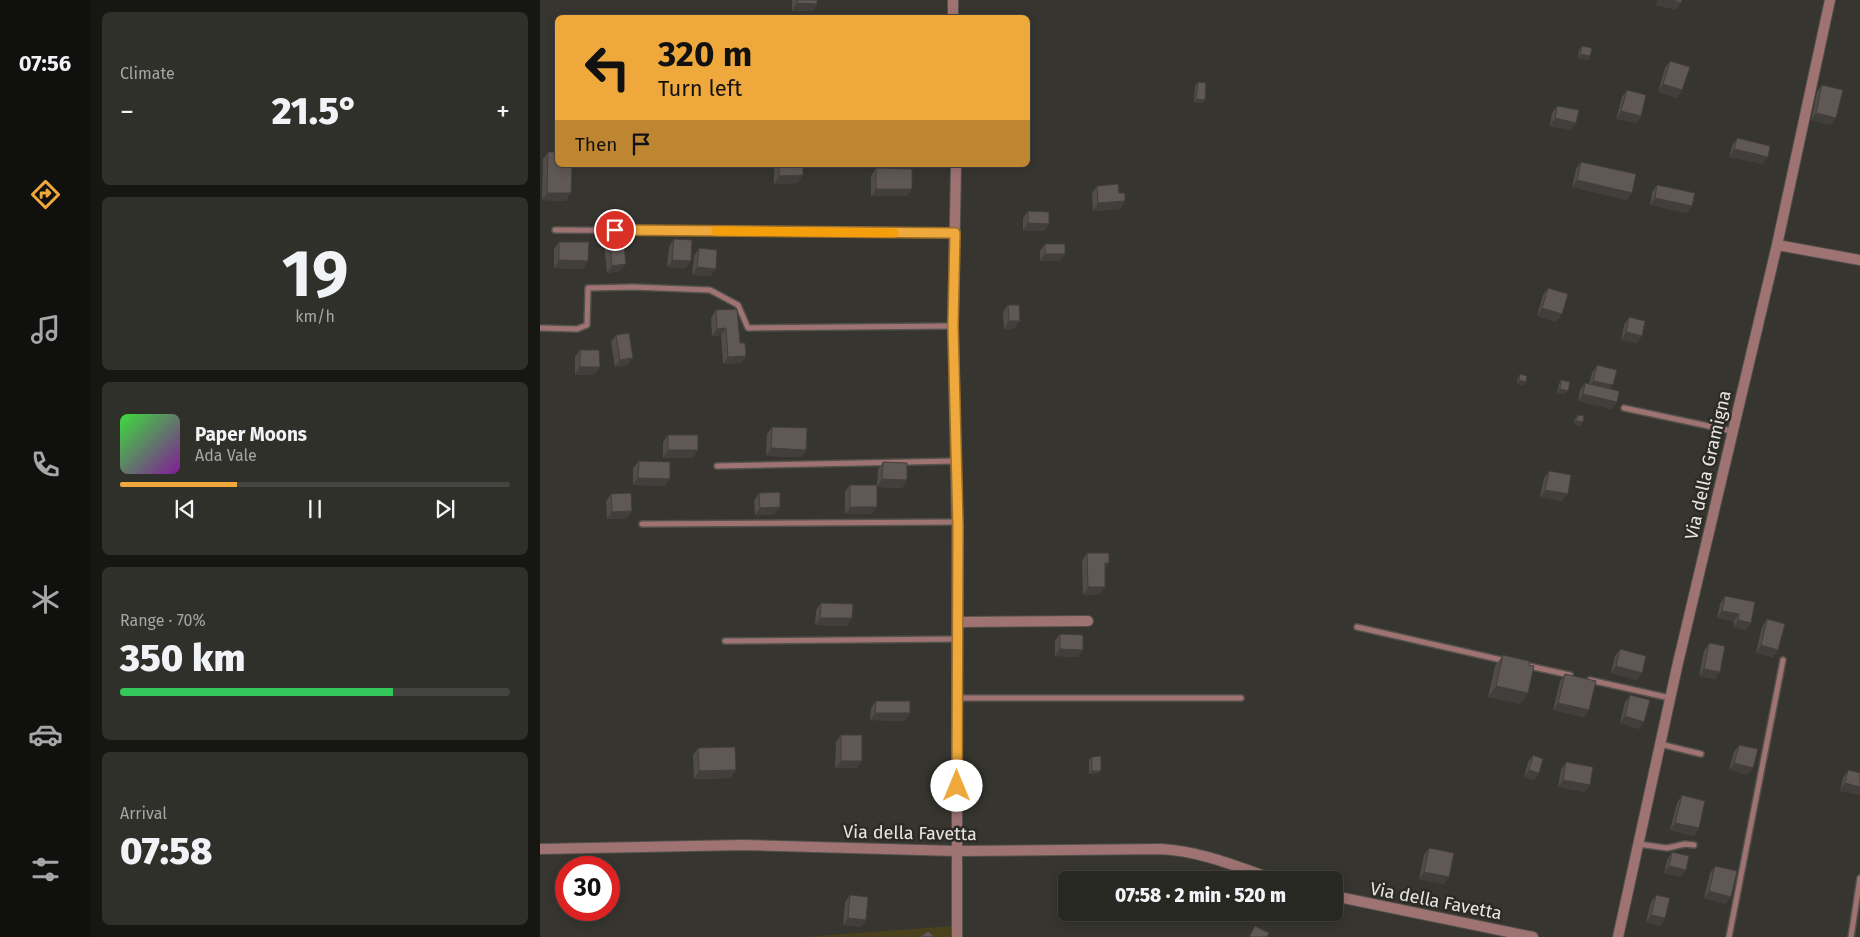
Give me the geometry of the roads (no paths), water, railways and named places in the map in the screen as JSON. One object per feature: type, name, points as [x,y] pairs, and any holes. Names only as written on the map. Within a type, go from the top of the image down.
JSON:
[{"type":"street","points":[[953,0],[953,15]]},
{"type":"street","name":"Via della Gramigna","points":[[1618,937],[1670,698],[1777,245],[1830,0]]},
{"type":"street","points":[[956,167],[953,326],[957,522],[957,937]]},
{"type":"street","points":[[1777,245],[1860,260]]},
{"type":"street","points":[[957,622],[1088,622]]},
{"type":"street","name":"Via della Favetta","points":[[540,849],[743,845],[956,850],[1174,850],[1211,858],[1249,871]]},
{"type":"street","name":"Via della Favetta","points":[[1343,898],[1533,937]]},
{"type":"lane","points":[[555,230],[955,233]]},
{"type":"lane","points":[[540,328],[577,330],[587,326],[588,288],[633,287],[710,290],[738,304],[748,328],[953,326]]},
{"type":"lane","points":[[1624,408],[1732,431]]},
{"type":"lane","points":[[717,466],[956,461]]},
{"type":"lane","points":[[642,524],[957,522]]},
{"type":"lane","points":[[1357,627],[1509,661]]},
{"type":"lane","points":[[725,641],[956,639]]},
{"type":"lane","points":[[1729,937],[1783,660]]},
{"type":"lane","points":[[1518,664],[1575,676]]},
{"type":"lane","points":[[1585,679],[1670,698]]},
{"type":"lane","points":[[957,698],[1241,698]]},
{"type":"lane","points":[[1660,744],[1701,754]]},
{"type":"lane","points":[[1638,844],[1667,848],[1685,844],[1694,845]]},
{"type":"lane","points":[[1851,937],[1860,878]]}]
